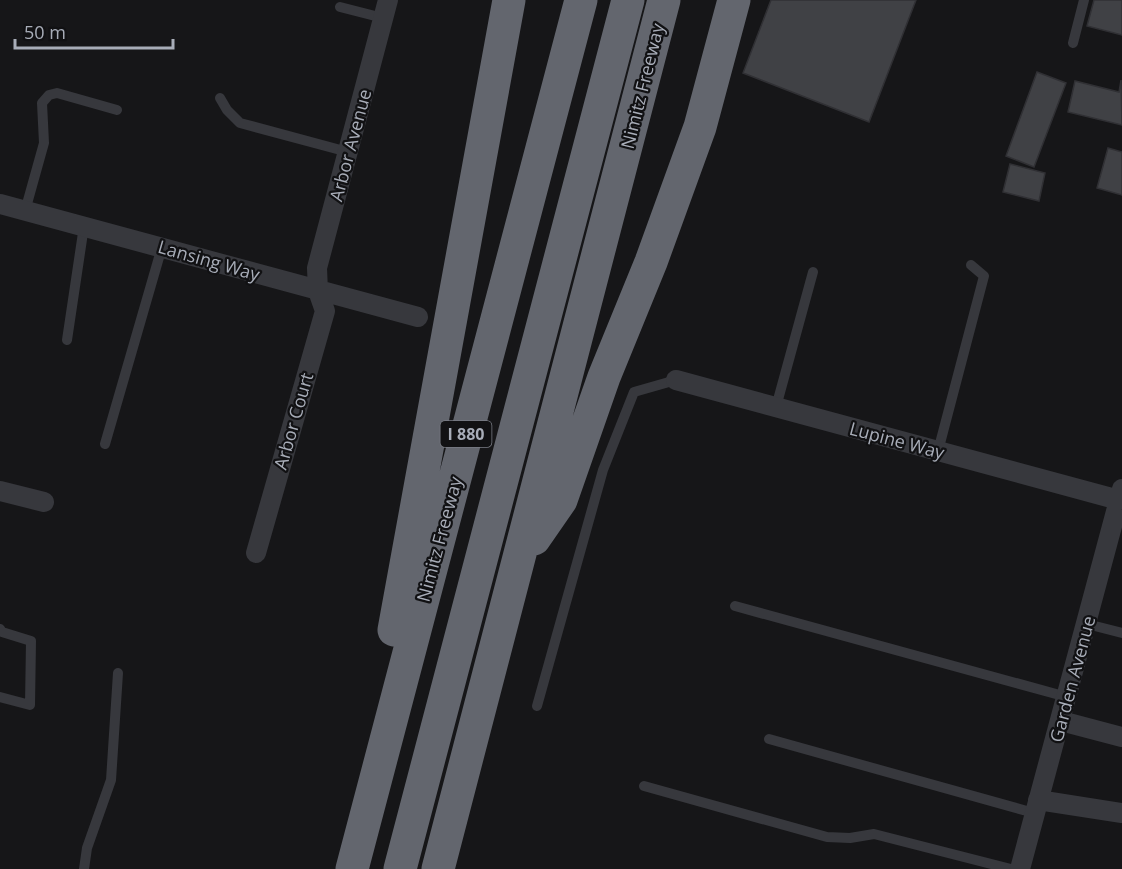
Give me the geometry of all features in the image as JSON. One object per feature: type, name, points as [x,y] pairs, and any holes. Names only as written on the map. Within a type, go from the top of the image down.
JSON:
[{"type":"highway","points":[[352,868],[509,0]]},
{"type":"highway","name":"Nimitz Freeway","points":[[352,868],[581,0]]},
{"type":"highway","name":"I 880","points":[[400,869],[628,0]]},
{"type":"highway","name":"Nimitz Freeway","points":[[438,869],[521,558],[664,0]]},
{"type":"highway","points":[[521,558],[561,500],[604,377],[651,262],[700,127],[734,0]]},
{"type":"highway","points":[[724,42],[742,0]]},
{"type":"street","name":"Arbor Avenue","points":[[318,291],[317,268],[386,9]]},
{"type":"street","name":"Lansing Way","points":[[0,204],[418,317]]},
{"type":"street","name":"Arbor Court","points":[[255,553],[326,311],[318,291]]},
{"type":"street","name":"Lupine Way","points":[[676,380],[938,451],[1120,494]]},
{"type":"street","points":[[0,491],[44,502]]},
{"type":"street","name":"Garden Avenue","points":[[1020,869],[1120,494]]},
{"type":"street","points":[[1061,721],[1122,737]]},
{"type":"street","points":[[1036,806],[1122,813]]},
{"type":"lane","points":[[1073,43],[1084,0]]},
{"type":"lane","points":[[340,6],[386,9]]},
{"type":"lane","points":[[25,211],[44,143],[42,103],[49,95],[57,93],[117,110]]},
{"type":"lane","points":[[220,98],[227,110],[240,123],[348,152]]},
{"type":"lane","points":[[67,340],[84,226]]},
{"type":"lane","points":[[105,444],[162,247]]},
{"type":"lane","points":[[938,451],[984,276],[971,266]]},
{"type":"lane","points":[[776,407],[813,272]]},
{"type":"lane","points":[[537,706],[603,470],[634,392],[676,380]]},
{"type":"lane","points":[[735,606],[1067,697]]},
{"type":"lane","points":[[1087,624],[1122,633]]},
{"type":"lane","points":[[0,697],[30,705],[32,641],[1,630]]},
{"type":"lane","points":[[84,869],[87,848],[111,780],[118,673]]},
{"type":"lane","points":[[769,739],[1036,806]]},
{"type":"lane","points":[[644,786],[827,837],[849,838],[874,834],[1011,869]]},
{"type":"building","points":[[771,0],[916,0],[869,122],[743,73]]},
{"type":"building","points":[[1094,0],[1122,0],[1122,35],[1087,26]]},
{"type":"building","points":[[1037,72],[1066,83],[1034,167],[1006,156]]},
{"type":"building","points":[[1121,80],[1122,125],[1068,112],[1075,81],[1119,92]]},
{"type":"building","points":[[1108,148],[1122,152],[1122,195],[1097,188]]},
{"type":"building","points":[[1010,164],[1045,173],[1039,201],[1003,192]]}]
